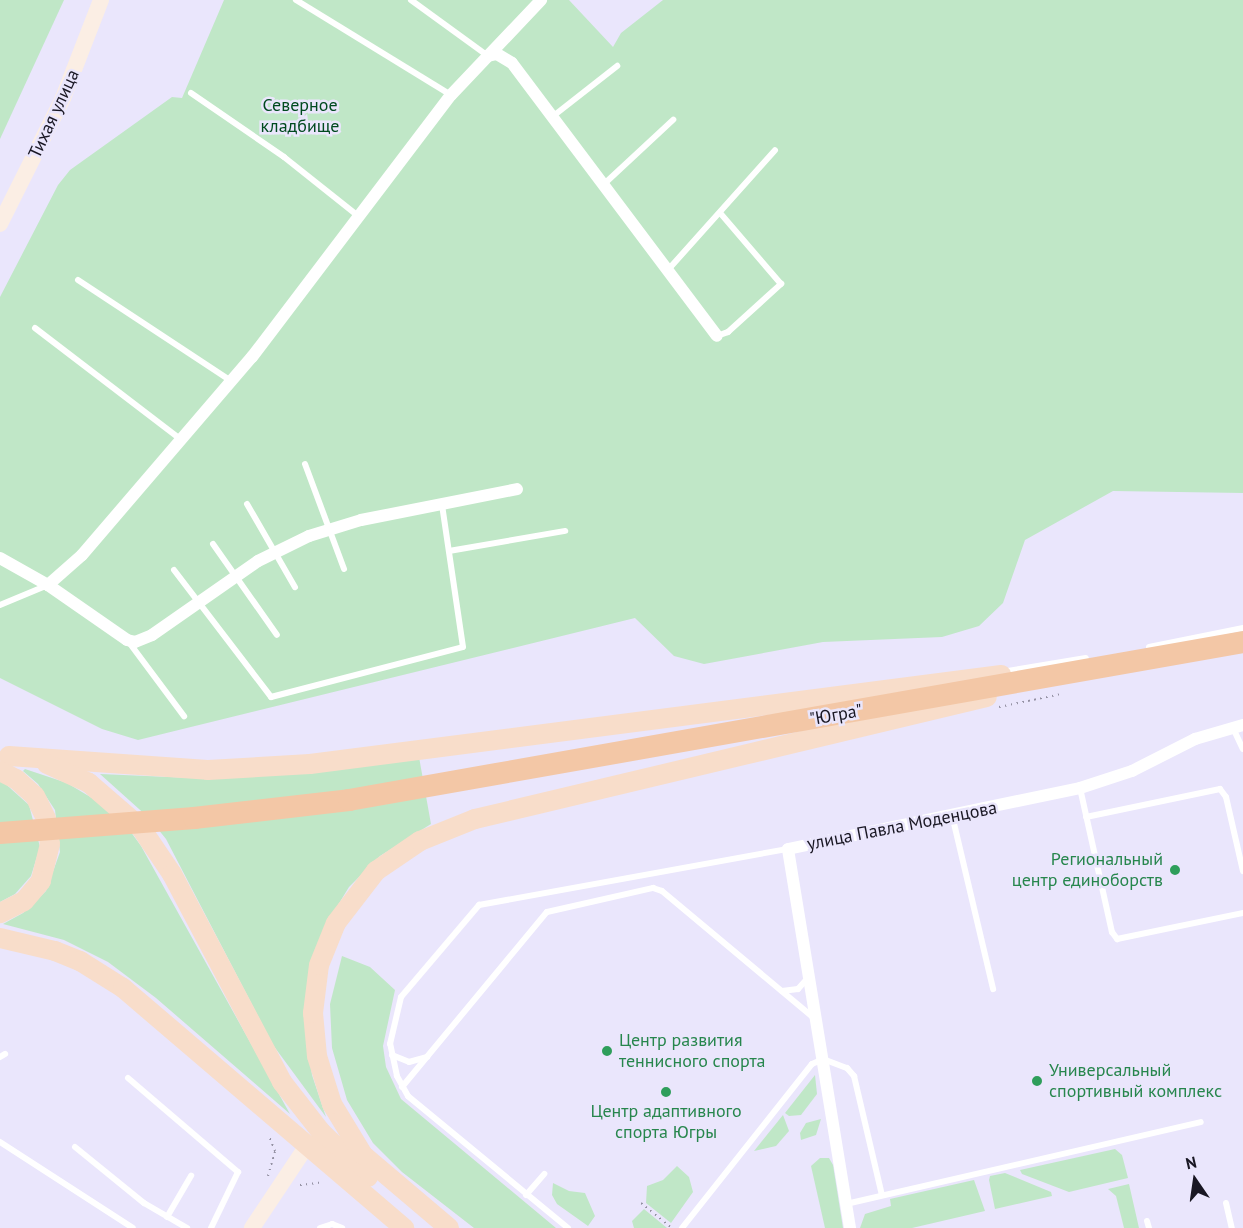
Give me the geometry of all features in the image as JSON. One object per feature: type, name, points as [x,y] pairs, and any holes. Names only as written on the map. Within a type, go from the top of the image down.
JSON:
[{"type":"highway","name":"\"Югра\"","points":[[0,833],[217,816],[430,786],[1139,655],[1241,639]]},
{"type":"main road","name":"Тихая улица","points":[[0,224],[63,98],[101,0]]},
{"type":"main road","points":[[3,761],[208,770],[310,764],[1139,655]]},
{"type":"main road","points":[[449,1228],[393,1184],[359,1150],[332,1104],[317,1056],[313,1013],[320,965],[336,923],[376,871],[420,841],[475,819],[1139,655]]},
{"type":"main road","points":[[0,913],[24,901],[41,881],[50,844],[46,819],[35,796],[16,779],[3,761]]},
{"type":"main road","points":[[3,761],[56,768],[89,783],[141,828],[172,873],[270,1063],[321,1132],[431,1228]]},
{"type":"main road","points":[[0,938],[55,951],[101,973],[404,1228]]},
{"type":"main road","points":[[252,1228],[274,1191],[306,1147]]},
{"type":"street","points":[[48,585],[121,512],[231,381],[452,95],[541,0]]},
{"type":"street","points":[[488,56],[497,54],[512,63],[666,272],[717,336]]},
{"type":"street","points":[[0,558],[48,585],[127,640],[144,640],[235,575],[274,551],[329,529],[517,489]]},
{"type":"street","name":"улица Павла Моденцова","points":[[850,1228],[788,849],[1080,789],[1132,771],[1195,739],[1238,727]]},
{"type":"lane","points":[[296,0],[452,95]]},
{"type":"lane","points":[[411,0],[488,56]]},
{"type":"lane","points":[[552,117],[617,66]]},
{"type":"lane","points":[[191,93],[284,157],[357,215]]},
{"type":"lane","points":[[603,185],[673,120]]},
{"type":"lane","points":[[666,272],[721,214],[775,150]]},
{"type":"lane","points":[[717,336],[728,332],[782,284],[721,214]]},
{"type":"lane","points":[[78,280],[231,381]]},
{"type":"lane","points":[[35,327],[180,439]]},
{"type":"lane","points":[[305,464],[344,569]]},
{"type":"lane","points":[[247,504],[295,587]]},
{"type":"lane","points":[[174,570],[271,697],[462,647],[442,504]]},
{"type":"lane","points":[[449,551],[565,531]]},
{"type":"lane","points":[[213,544],[276,635]]},
{"type":"lane","points":[[0,605],[48,585]]},
{"type":"lane","points":[[127,640],[184,716]]},
{"type":"lane","points":[[947,681],[1092,657]]},
{"type":"lane","points":[[1238,727],[1243,749]]},
{"type":"lane","points":[[1080,789],[1112,932],[1117,939],[1243,913]]},
{"type":"lane","points":[[1086,817],[1220,789],[1226,797],[1243,871]]},
{"type":"lane","points":[[952,815],[993,989]]},
{"type":"lane","points":[[568,1228],[414,1105],[402,1087],[390,1044],[401,998],[479,905],[788,849]]},
{"type":"lane","points":[[402,1087],[551,909],[653,888],[662,891],[816,1020]]},
{"type":"lane","points":[[781,991],[798,988],[809,975]]},
{"type":"lane","points":[[390,1044],[396,1059],[410,1062],[428,1057]]},
{"type":"lane","points":[[682,1228],[812,1064],[823,1059],[847,1068],[854,1076],[882,1196]]},
{"type":"lane","points":[[128,1078],[238,1172],[211,1228]]},
{"type":"lane","points":[[846,1204],[1201,1122]]},
{"type":"lane","points":[[0,1142],[133,1228]]},
{"type":"lane","points":[[75,1148],[167,1217],[187,1228]]},
{"type":"lane","points":[[526,1195],[544,1174]]},
{"type":"lane","points":[[167,1217],[191,1176]]},
{"type":"lane","points":[[1226,1203],[1232,1228]]},
{"type":"lane","points":[[320,1228],[332,1224],[342,1228]]},
{"type":"path","points":[[994,708],[1072,691]]},
{"type":"path","points":[[267,1133],[275,1151],[264,1185],[274,1191]]},
{"type":"path","points":[[297,1186],[314,1181],[326,1183]]},
{"type":"path","points":[[642,1203],[672,1228]]},
{"type":"green space","points":[[0,0],[64,0],[0,139]]},
{"type":"green space","name":"Северное кладбище","points":[[224,0],[569,0],[613,47],[621,33],[663,0],[1243,0],[1243,493],[1113,491],[1025,540],[1003,603],[979,626],[942,637],[823,642],[704,664],[674,656],[635,618],[138,740],[102,729],[0,678],[0,297],[58,185],[70,170],[172,97],[182,98]]},
{"type":"green space","points":[[419,757],[431,824],[380,856],[349,887],[338,905],[304,1011],[312,1075],[326,1117],[273,1045],[166,839],[149,818],[100,774],[193,778]]},
{"type":"green space","points":[[25,769],[67,783],[92,798],[128,828],[141,846],[290,1114],[156,998],[108,962],[64,940],[3,924],[23,913],[46,891],[60,852],[55,810],[38,784],[23,771]]},
{"type":"green space","points":[[0,779],[29,805],[40,847],[31,876],[15,894],[0,902]]},
{"type":"green space","points":[[342,956],[370,967],[395,990],[383,1046],[386,1067],[401,1099],[556,1228],[474,1228],[402,1172],[373,1143],[347,1100],[332,1048],[330,1004]]},
{"type":"green space","points":[[815,1075],[817,1094],[801,1115],[789,1116],[785,1113]]},
{"type":"green space","points":[[783,1115],[789,1131],[776,1146],[754,1151]]},
{"type":"green space","points":[[821,1119],[816,1135],[801,1140],[800,1133],[806,1123]]},
{"type":"green space","points":[[1115,1149],[1122,1155],[1128,1178],[1069,1192],[1022,1174],[1020,1170]]},
{"type":"green space","points":[[820,1158],[829,1158],[833,1165],[843,1228],[825,1228],[811,1166]]},
{"type":"green space","points":[[677,1166],[689,1177],[693,1192],[671,1223],[646,1203],[647,1186],[663,1180]]},
{"type":"green space","points":[[1005,1173],[1051,1192],[1052,1196],[995,1209],[990,1176]]},
{"type":"green space","points":[[974,1180],[985,1211],[912,1228],[860,1228],[865,1214],[891,1206],[890,1199]]},
{"type":"green space","points":[[553,1183],[569,1191],[585,1193],[595,1216],[588,1226],[557,1204],[552,1195]]},
{"type":"green space","points":[[1129,1184],[1139,1228],[1124,1228],[1116,1196],[1108,1189]]},
{"type":"green space","points":[[644,1209],[667,1228],[634,1228],[632,1221]]},
{"type":"place","name":"Региональный центр единоборств","points":[[1175,870]]},
{"type":"place","name":"Центр развития теннисного спорта","points":[[607,1051]]},
{"type":"place","name":"Универсальный спортивный комплекс","points":[[1037,1081]]},
{"type":"place","name":"Центр адаптивного спорта Югры","points":[[666,1092]]}]
